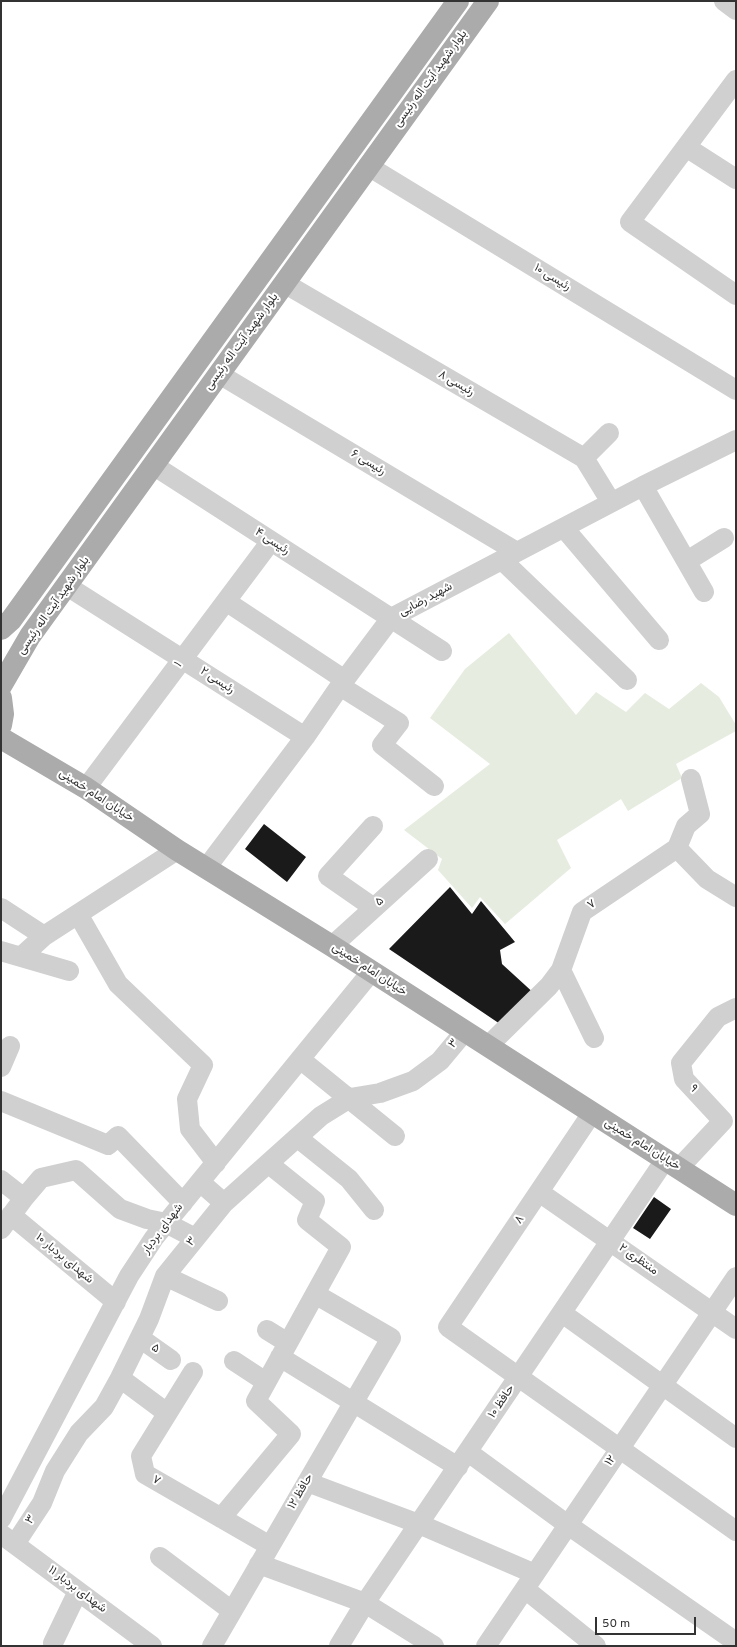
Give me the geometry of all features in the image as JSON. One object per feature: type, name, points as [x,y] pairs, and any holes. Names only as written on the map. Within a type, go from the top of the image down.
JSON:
[{"type":"main road","name":"بلوار شهید آیت اله رئیسی","points":[[1,629],[16,613],[458,1]]},
{"type":"main road","name":"بلوار شهید آیت اله رئیسی","points":[[1,686],[30,636],[488,1]]},
{"type":"main road","points":[[314,201],[333,215]]},
{"type":"main road","points":[[1,698],[3,714],[1,725]]},
{"type":"main road","name":"خیابان امام خمینی","points":[[1,738],[86,788],[177,850],[207,867],[332,946],[736,1205]]},
{"type":"street","points":[[724,1],[736,10]]},
{"type":"street","points":[[736,80],[630,222],[736,295]]},
{"type":"street","points":[[686,147],[736,179]]},
{"type":"street","name":"رئیسی ۱۰","points":[[368,166],[736,390]]},
{"type":"street","name":"رئیسی ۸","points":[[284,283],[584,458],[611,502]]},
{"type":"street","name":"رئیسی ۶","points":[[219,374],[509,556],[627,680]]},
{"type":"street","points":[[584,458],[609,433]]},
{"type":"street","name":"شهید رضایی","points":[[207,867],[305,737],[391,618],[611,502],[736,440]]},
{"type":"street","name":"رئیسی ۴","points":[[153,466],[442,651]]},
{"type":"street","points":[[644,486],[704,592]]},
{"type":"street","points":[[564,528],[659,640]]},
{"type":"street","points":[[687,561],[724,538]]},
{"type":"street","name":"۱","points":[[86,788],[227,602],[271,541]]},
{"type":"street","name":"رئیسی ۲","points":[[67,586],[305,737]]},
{"type":"street","points":[[227,602],[399,724],[382,745],[434,786]]},
{"type":"street","points":[[691,779],[700,814],[686,826],[677,848],[707,879],[736,897]]},
{"type":"street","points":[[373,826],[328,876],[374,908]]},
{"type":"street","name":"۷","points":[[488,1046],[549,986],[561,970],[582,912],[677,848]]},
{"type":"street","points":[[21,957],[44,936],[177,850]]},
{"type":"street","name":"۵","points":[[332,946],[428,859]]},
{"type":"street","points":[[1,908],[44,936]]},
{"type":"street","points":[[78,914],[118,984],[203,1065],[187,1099],[190,1129],[216,1163]]},
{"type":"street","points":[[1,951],[69,971]]},
{"type":"street","points":[[561,970],[594,1038]]},
{"type":"street","name":"شهدای بردبار","points":[[1,1519],[116,1302],[154,1238],[372,972]]},
{"type":"street","name":"۹","points":[[672,1164],[723,1121],[684,1079],[682,1062],[718,1017],[736,1008]]},
{"type":"street","name":"۳","points":[[8,1539],[42,1503],[55,1471],[79,1433],[104,1407],[149,1319],[165,1276],[224,1202],[269,1164],[321,1116],[350,1098],[380,1093],[413,1082],[440,1062],[464,1031]]},
{"type":"street","points":[[1,1067],[10,1046]]},
{"type":"street","points":[[300,1059],[395,1136]]},
{"type":"street","points":[[1,1101],[108,1145],[118,1136],[183,1203]]},
{"type":"street","name":"۸","points":[[519,1377],[448,1327],[592,1113]]},
{"type":"street","points":[[298,1138],[349,1179],[374,1210]]},
{"type":"street","points":[[221,1518],[291,1434],[256,1401],[341,1246],[307,1220],[315,1200],[269,1164]]},
{"type":"street","name":"حافظ ۱۰","points":[[339,1646],[365,1603],[610,1241],[672,1164]]},
{"type":"street","points":[[4,1224],[41,1178],[76,1170],[120,1209],[147,1220],[166,1223],[195,1238]]},
{"type":"street","points":[[1,1180],[24,1198]]},
{"type":"street","points":[[200,1182],[224,1202]]},
{"type":"street","name":"منتظری ۲","points":[[539,1192],[736,1329]]},
{"type":"street","name":"شهدای بردبار ۱۰","points":[[4,1224],[116,1302]]},
{"type":"street","points":[[165,1276],[218,1301]]},
{"type":"street","name":"۱۲","points":[[486,1646],[736,1276]]},
{"type":"street","name":"حافظ ۱۲","points":[[212,1646],[391,1338],[315,1294]]},
{"type":"street","points":[[562,1313],[736,1438]]},
{"type":"street","points":[[267,1330],[284,1350],[354,1401],[463,1460],[568,1525],[736,1642]]},
{"type":"street","name":"۵","points":[[140,1338],[171,1360]]},
{"type":"street","points":[[234,1361],[266,1382]]},
{"type":"street","name":"۷","points":[[193,1372],[141,1456],[145,1474],[270,1546]]},
{"type":"street","points":[[519,1377],[736,1531]]},
{"type":"street","points":[[120,1378],[167,1414]]},
{"type":"street","points":[[33,1458],[55,1471]]},
{"type":"street","points":[[307,1482],[419,1524],[530,1582],[596,1646]]},
{"type":"street","name":"شهدای بردبار ۱۱","points":[[8,1539],[152,1646]]},
{"type":"street","points":[[160,1557],[232,1611]]},
{"type":"street","points":[[260,1564],[365,1603],[434,1646]]},
{"type":"street","points":[[53,1642],[78,1590]]},
{"type":"shaded area","points":[[509,633],[576,715],[596,692],[626,712],[645,693],[669,709],[701,683],[719,697],[736,725],[736,731],[676,764],[682,778],[628,811],[621,799],[557,840],[571,868],[505,924],[480,897],[472,908],[438,870],[442,859],[404,830],[490,764],[430,718],[465,669]]},
{"type":"building","points":[[264,824],[306,857],[287,882],[245,849]]},
{"type":"building","points":[[450,887],[472,914],[481,901],[515,942],[500,950],[502,964],[537,996],[503,1026],[389,949]]},
{"type":"building","points":[[654,1197],[671,1209],[650,1239],[633,1228]]}]
